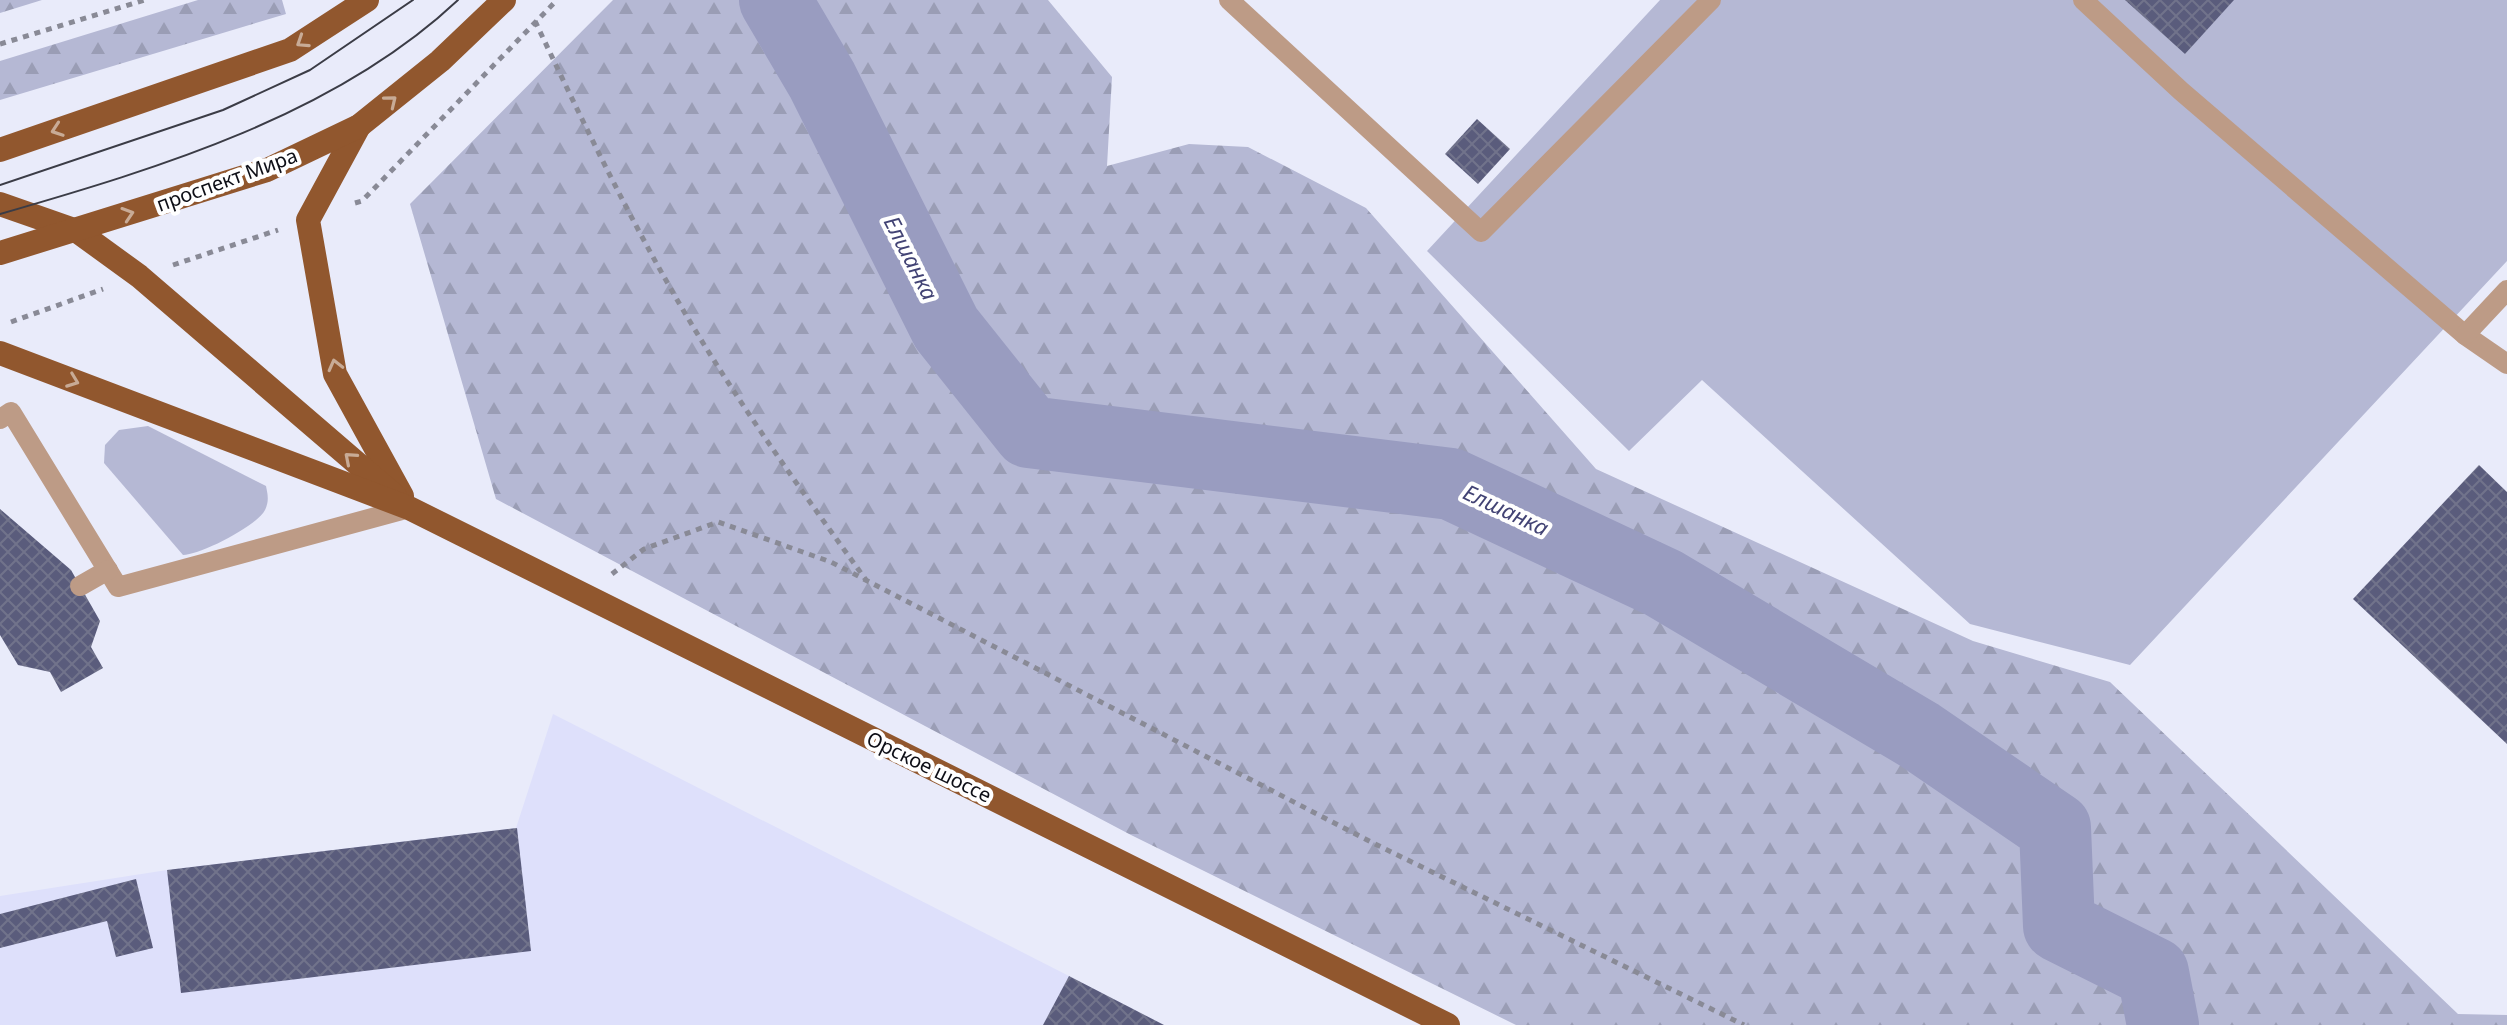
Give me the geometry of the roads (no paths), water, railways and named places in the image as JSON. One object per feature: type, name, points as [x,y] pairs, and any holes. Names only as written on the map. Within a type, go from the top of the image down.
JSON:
[{"type":"main road","points":[[0,150],[290,50],[367,0]]},
{"type":"main road","name":"проспект Мира","points":[[0,253],[267,170],[359,126],[440,61],[504,0]]},
{"type":"main road","points":[[359,126],[308,220],[335,374],[409,508]]},
{"type":"main road","points":[[0,204],[77,231],[139,276],[409,508]]},
{"type":"main road","points":[[0,353],[409,508]]},
{"type":"main road","name":"Орское шоссе","points":[[409,508],[1448,1025]]},
{"type":"lane","points":[[1229,0],[1481,232],[1711,0]]},
{"type":"lane","points":[[2083,0],[2181,91],[2465,335],[2507,364]]},
{"type":"lane","points":[[2465,335],[2507,290]]},
{"type":"lane","points":[[0,419],[11,412],[118,587],[409,508]]},
{"type":"lane","points":[[80,586],[108,570]]},
{"type":"waterway","name":"Елшанка","points":[[775,0],[822,80],[946,328],[1029,432],[1451,484],[1663,583],[1919,735],[2055,828],[2059,926],[2153,973],[2163,1025]]},
{"type":"tram line","points":[[0,185],[223,110],[310,70],[413,0]]},
{"type":"tram line","points":[[0,214],[183,156],[301,106],[357,75],[410,40],[458,0]]}]
